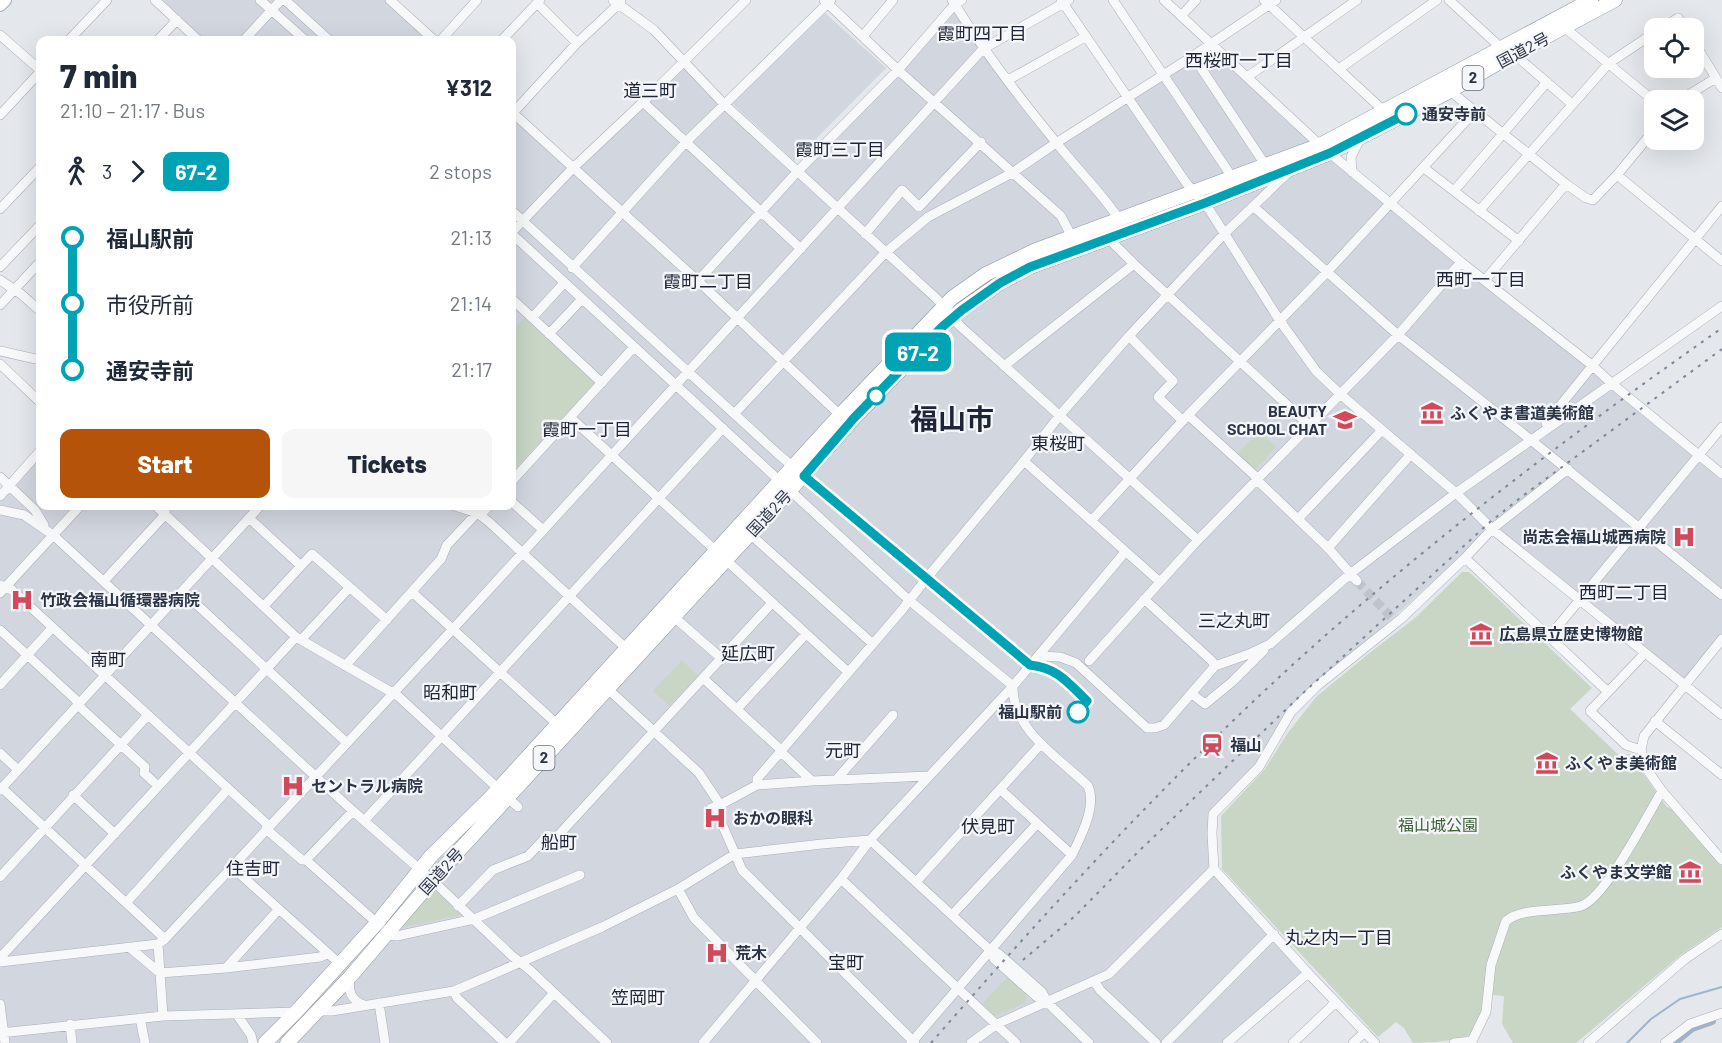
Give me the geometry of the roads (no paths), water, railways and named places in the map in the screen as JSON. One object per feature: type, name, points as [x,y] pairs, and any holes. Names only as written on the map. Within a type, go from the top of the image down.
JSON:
[{"type":"highway","name":"国道2号","points":[[799,471],[840,415],[942,306],[986,274],[1036,250],[1232,177],[1361,137],[1450,91],[1508,51],[1591,0]]},
{"type":"highway","name":"国道2号","points":[[265,1043],[377,923],[431,856],[508,798],[557,724],[631,653],[799,471],[952,318],[981,296],[1022,271],[1294,168],[1384,111],[1508,51],[1565,28],[1615,0]]},
{"type":"highway","name":"国道2号","points":[[287,1043],[350,977],[433,881],[608,689],[631,653],[674,617],[721,557],[750,534],[785,486]]},
{"type":"main road","points":[[0,5],[4,0]]},
{"type":"street","points":[[73,36],[107,0]]},
{"type":"street","points":[[155,0],[194,36]]},
{"type":"street","points":[[260,0],[300,36]]},
{"type":"street","points":[[247,36],[283,0],[324,36]]},
{"type":"street","points":[[390,0],[430,36]]},
{"type":"street","points":[[445,36],[477,0]]},
{"type":"street","points":[[516,228],[573,168],[747,0]]},
{"type":"street","points":[[863,36],[893,0]]},
{"type":"street","points":[[1113,0],[1232,177]]},
{"type":"street","points":[[1164,0],[1352,172],[1593,366],[1722,474]]},
{"type":"street","points":[[1182,16],[1196,0]]},
{"type":"street","points":[[1247,77],[1357,0]]},
{"type":"street","points":[[1339,69],[1437,0]]},
{"type":"street","points":[[1449,0],[1572,104]]},
{"type":"street","points":[[516,109],[618,1],[654,30],[724,104],[937,299],[952,318],[1197,540]]},
{"type":"street","points":[[572,267],[685,143],[828,1],[898,70],[1061,216],[1072,237]]},
{"type":"street","points":[[698,282],[797,172],[898,70],[956,1],[982,49],[1056,142],[1103,196],[1119,219]]},
{"type":"street","points":[[0,960],[129,947],[162,941],[452,630],[982,49],[1065,1],[1085,37],[1194,192],[1205,203],[1280,321],[1316,371],[1456,493],[1492,529],[1722,715]]},
{"type":"street","points":[[506,36],[539,2],[578,43]]},
{"type":"street","points":[[735,413],[885,252],[928,217],[1012,173],[1056,142],[1193,56],[1270,2],[1384,111]]},
{"type":"street","points":[[162,36],[177,20]]},
{"type":"street","points":[[1565,28],[1644,93]]},
{"type":"street","points":[[0,35],[36,67]]},
{"type":"street","points":[[1008,80],[1085,37]]},
{"type":"street","points":[[1479,211],[1609,63],[1644,40]]},
{"type":"street","points":[[1193,56],[1266,166]]},
{"type":"street","points":[[1704,58],[1722,88]]},
{"type":"street","points":[[0,115],[36,75]]},
{"type":"street","points":[[1696,90],[1716,78]]},
{"type":"street","points":[[1454,191],[1547,82]]},
{"type":"street","points":[[1450,91],[1566,184],[1586,198],[1593,200],[1644,142]]},
{"type":"street","points":[[643,102],[801,249]]},
{"type":"street","points":[[1091,521],[1239,362],[1328,271],[1475,111]]},
{"type":"street","points":[[516,117],[840,415]]},
{"type":"street","points":[[1352,172],[1351,157],[1361,137]]},
{"type":"street","points":[[865,234],[902,190],[919,207],[981,142]]},
{"type":"street","points":[[757,785],[757,779],[910,600],[1060,415],[1129,336],[1224,234],[1294,168]]},
{"type":"street","points":[[1424,168],[1519,241]]},
{"type":"street","points":[[0,209],[36,170]]},
{"type":"street","points":[[1617,175],[1722,261]]},
{"type":"street","points":[[1485,280],[1566,184]]},
{"type":"street","points":[[1253,206],[1398,335],[1568,469],[1722,595]]},
{"type":"street","points":[[1548,428],[1546,423],[1722,206]]},
{"type":"street","points":[[516,215],[799,471],[1030,665]]},
{"type":"street","points":[[0,267],[36,229]]},
{"type":"street","points":[[1111,236],[1114,244],[1134,264],[1309,425]]},
{"type":"street","points":[[516,237],[910,600],[1013,686]]},
{"type":"street","points":[[1089,661],[1197,540],[1398,335],[1461,262]]},
{"type":"street","points":[[1004,366],[1134,264]]},
{"type":"street","points":[[0,305],[36,266]]},
{"type":"street","points":[[0,280],[36,308]]},
{"type":"street","points":[[532,318],[564,283]]},
{"type":"street","points":[[549,334],[582,299]]},
{"type":"street","points":[[516,303],[602,383]]},
{"type":"street","points":[[1192,694],[1205,704],[1350,574],[1456,493],[1722,306]]},
{"type":"street","points":[[1129,336],[1173,381],[1158,397],[1223,445],[1328,548],[1357,581]]},
{"type":"street","points":[[516,477],[634,347]]},
{"type":"street","points":[[0,351],[36,359]]},
{"type":"street","points":[[0,363],[36,398]]},
{"type":"street","points":[[570,417],[848,672]]},
{"type":"street","points":[[1549,637],[1722,427]]},
{"type":"street","points":[[364,821],[723,428]]},
{"type":"street","points":[[1298,519],[1382,430]]},
{"type":"street","points":[[1328,548],[1411,454]]},
{"type":"street","points":[[0,496],[36,456]]},
{"type":"street","points":[[1024,461],[1160,582]]},
{"type":"street","points":[[1376,1043],[1308,973],[1214,869],[1213,814],[1259,767],[1291,712],[1317,686],[1395,621],[1465,558],[1492,529],[1568,469]]},
{"type":"street","points":[[0,477],[35,510],[50,532]]},
{"type":"street","points":[[516,505],[542,530]]},
{"type":"street","points":[[0,510],[24,515],[50,532],[352,811],[531,970],[607,1043]]},
{"type":"street","points":[[75,510],[50,532],[2,588],[105,675],[302,860],[306,860],[377,923]]},
{"type":"street","points":[[104,581],[162,518],[165,510]]},
{"type":"street","points":[[166,510],[212,558],[299,638],[398,696],[508,798]]},
{"type":"street","points":[[164,1016],[160,973],[162,941],[126,903],[1,789],[256,510]]},
{"type":"street","points":[[467,510],[479,514],[631,653]]},
{"type":"street","points":[[345,666],[441,559],[447,545],[484,510]]},
{"type":"street","points":[[249,518],[301,566]]},
{"type":"street","points":[[750,534],[873,644]]},
{"type":"street","points":[[703,1043],[841,879],[870,840],[1013,686],[1125,552]]},
{"type":"street","points":[[264,606],[312,554],[387,620]]},
{"type":"street","points":[[1465,558],[1607,691]]},
{"type":"street","points":[[0,960],[235,703],[350,587]]},
{"type":"street","points":[[182,591],[346,742]]},
{"type":"street","points":[[412,592],[557,724]]},
{"type":"street","points":[[1144,599],[1215,666]]},
{"type":"street","points":[[458,906],[493,870],[528,856],[551,838],[772,603]]},
{"type":"street","points":[[674,617],[721,658]]},
{"type":"street","points":[[0,685],[52,628]]},
{"type":"street","points":[[0,630],[145,767],[144,773],[158,786]]},
{"type":"street","points":[[737,709],[806,634]]},
{"type":"street","points":[[1721,855],[1662,791],[1646,768],[1641,750],[1644,736],[1722,639]]},
{"type":"street","points":[[1038,656],[1060,657],[1076,663],[1147,728],[1155,728],[1164,725],[1215,666],[1250,654],[1270,644]]},
{"type":"street","points":[[1641,750],[1626,745],[1590,711],[1645,653]]},
{"type":"street","points":[[702,678],[812,781]]},
{"type":"street","points":[[608,689],[699,773],[717,800],[715,807],[742,870],[913,1042],[1072,855],[1083,828],[1092,795],[1088,786],[1041,744],[1026,727],[1013,696],[1013,686]]},
{"type":"street","points":[[0,877],[148,715]]},
{"type":"street","points":[[836,780],[894,715]]},
{"type":"street","points":[[1655,721],[1722,775]]},
{"type":"street","points":[[916,882],[1041,744]]},
{"type":"street","points":[[0,753],[18,770]]},
{"type":"street","points":[[715,807],[757,785],[929,776]]},
{"type":"street","points":[[126,903],[228,789]]},
{"type":"street","points":[[1000,790],[1072,855]]},
{"type":"street","points":[[1454,1043],[1472,1042],[1486,1012],[1491,965],[1506,921],[1512,916],[1539,910],[1557,911],[1584,905],[1598,893],[1616,869],[1662,791]]},
{"type":"street","points":[[73,795],[115,834]]},
{"type":"street","points":[[306,860],[352,811]]},
{"type":"street","points":[[952,915],[1037,824]]},
{"type":"street","points":[[2,1033],[70,1024],[164,1016],[332,1011],[454,992],[602,927],[678,889],[735,854],[870,840],[991,951],[994,959],[1037,997],[1047,1002],[1089,1043]]},
{"type":"street","points":[[231,866],[340,964]]},
{"type":"street","points":[[971,1043],[997,1024],[1110,974],[1214,869]]},
{"type":"street","points":[[386,935],[397,936],[474,919],[580,875]]},
{"type":"street","points":[[841,879],[1016,1043]]},
{"type":"street","points":[[678,889],[694,918],[817,1043]]},
{"type":"street","points":[[226,968],[279,909]]},
{"type":"street","points":[[1166,1043],[1274,934]]},
{"type":"street","points":[[1588,1043],[1685,959],[1722,934]]},
{"type":"street","points":[[129,947],[160,973],[226,968],[320,957],[327,954]]},
{"type":"street","points":[[1227,1043],[1308,973]]},
{"type":"street","points":[[350,977],[350,994],[364,1005]]},
{"type":"street","points":[[1095,982],[1102,992],[1156,1043]]},
{"type":"street","points":[[454,992],[507,1043],[553,993]]},
{"type":"street","points":[[1293,1043],[1336,1002]]},
{"type":"street","points":[[379,1003],[386,1043]]},
{"type":"street","points":[[0,1004],[4,1043]]},
{"type":"street","points":[[1665,1043],[1690,1024],[1722,1013]]},
{"type":"street","points":[[237,1014],[251,1035],[253,1043]]},
{"type":"street","points":[[140,1018],[145,1043]]},
{"type":"street","points":[[70,1024],[72,1043]]},
{"type":"street","points":[[1353,1043],[1365,1032]]},
{"type":"waterway","points":[[1627,1043],[1651,1019],[1680,999],[1722,987]]},
{"type":"waterway","points":[[1674,1043],[1692,1028],[1712,1021]]},
{"type":"tunnel","points":[[1357,581],[1393,619]]},
{"type":"railway","points":[[931,1043],[1109,846],[1202,751],[1299,659],[1401,571],[1505,487],[1722,328]]},
{"type":"railway","points":[[1023,960],[1075,916],[1301,695],[1490,522],[1722,349]]},
{"type":"place","name":"通安寺前","points":[[1406,114]]},
{"type":"place","name":"ふくやま書道美術館","points":[[1432,413]]},
{"type":"place","name":"BEAUTY SCHOOL CHAT","points":[[1345,420]]},
{"type":"place","name":"尚志会福山城西病院","points":[[1684,537]]},
{"type":"place","name":"竹政会福山循環器病院","points":[[22,600]]},
{"type":"place","name":"広島県立歴史博物館","points":[[1481,634]]},
{"type":"place","name":"福山駅前","points":[[1078,712]]},
{"type":"place","name":"福山","points":[[1212,745]]},
{"type":"place","name":"ふくやま美術館","points":[[1547,763]]},
{"type":"place","name":"セントラル病院","points":[[293,786]]},
{"type":"place","name":"おかの眼科","points":[[715,818]]},
{"type":"place","name":"ふくやま文学館","points":[[1690,872]]},
{"type":"place","name":"荒木","points":[[717,953]]},
{"type":"district","name":"霞町四丁目","points":[[982,34]]},
{"type":"district","name":"西桜町一丁目","points":[[1239,61]]},
{"type":"district","name":"道三町","points":[[650,91]]},
{"type":"district","name":"霞町三丁目","points":[[840,150]]},
{"type":"district","name":"西町一丁目","points":[[1481,280]]},
{"type":"district","name":"霞町二丁目","points":[[708,282]]},
{"type":"district","name":"福山市","points":[[952,419]]},
{"type":"district","name":"霞町一丁目","points":[[587,430]]},
{"type":"district","name":"東桜町","points":[[1058,444]]},
{"type":"district","name":"西町二丁目","points":[[1624,593]]},
{"type":"district","name":"三之丸町","points":[[1234,621]]},
{"type":"district","name":"延広町","points":[[748,654]]},
{"type":"district","name":"南町","points":[[108,660]]},
{"type":"district","name":"昭和町","points":[[450,693]]},
{"type":"district","name":"元町","points":[[843,751]]},
{"type":"district","name":"伏見町","points":[[988,827]]},
{"type":"district","name":"船町","points":[[559,843]]},
{"type":"district","name":"住吉町","points":[[253,869]]},
{"type":"district","name":"丸之内一丁目","points":[[1339,938]]},
{"type":"district","name":"宝町","points":[[846,963]]},
{"type":"district","name":"笠岡町","points":[[638,998]]},
{"type":"park label","name":"福山城公園","points":[[1438,825]]}]
